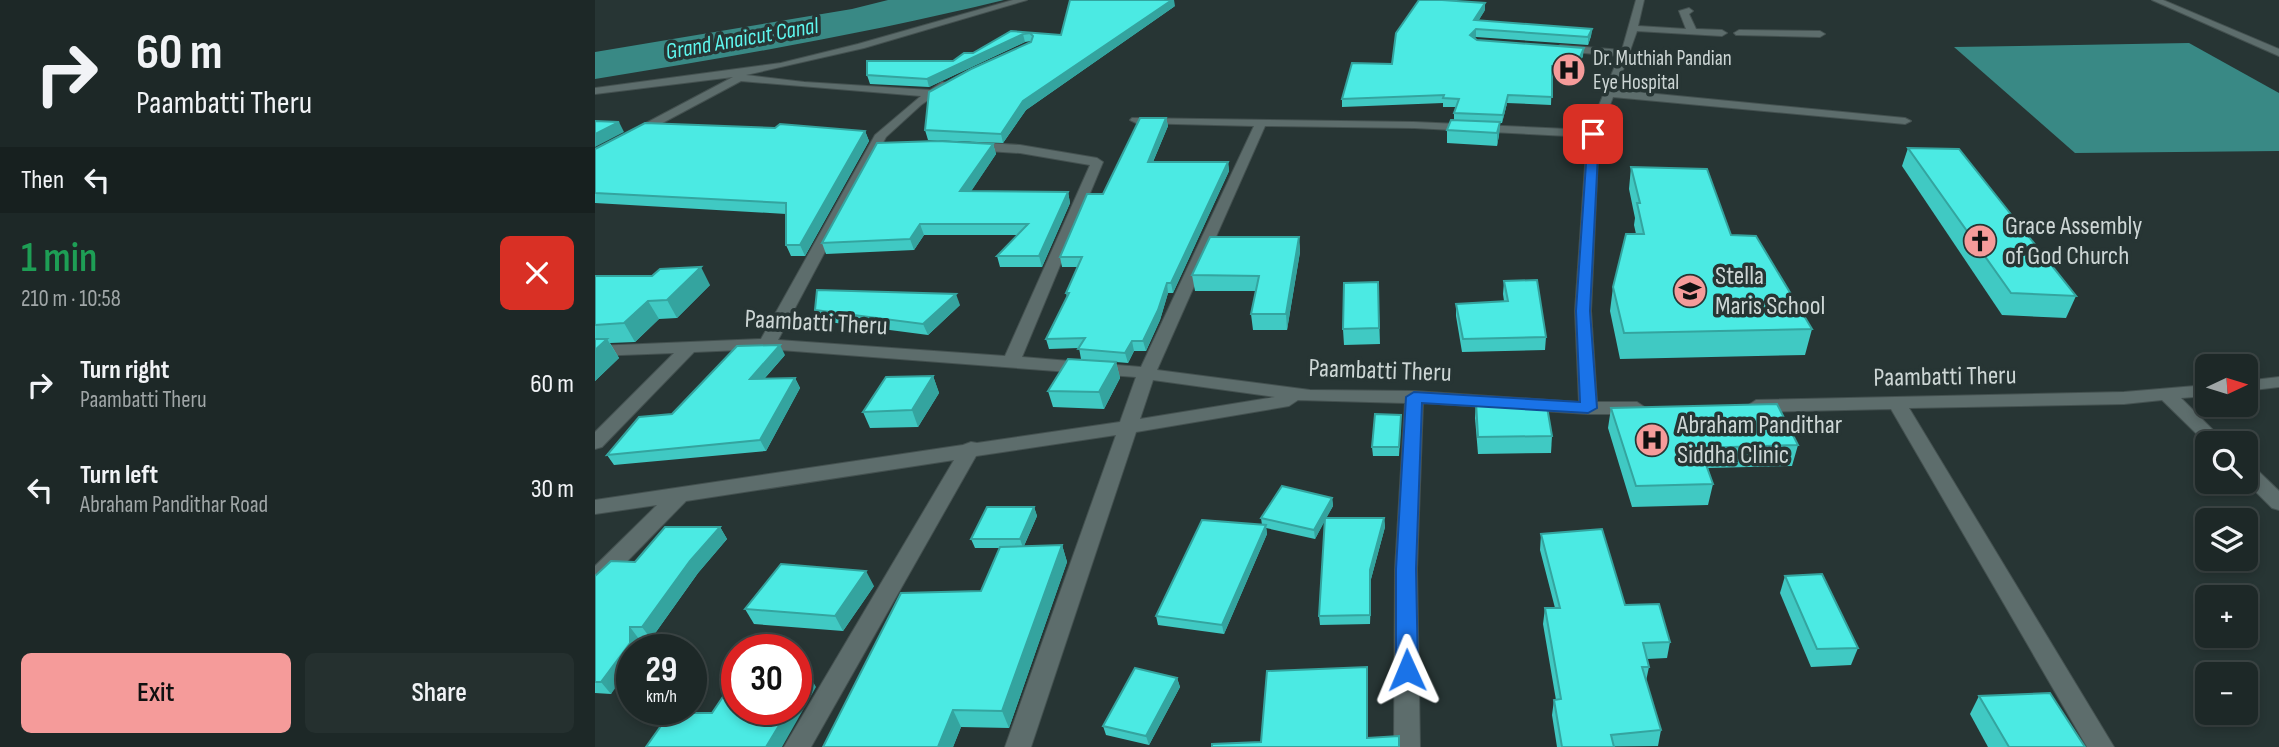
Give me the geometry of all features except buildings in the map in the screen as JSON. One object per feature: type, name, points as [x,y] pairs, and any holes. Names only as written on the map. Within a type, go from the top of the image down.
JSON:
[{"type":"street","points":[[595,91],[666,79],[751,71],[807,60],[1023,0]]},
{"type":"street","points":[[1588,408],[1583,311],[1593,134],[1625,54],[1640,0]]},
{"type":"street","points":[[2156,0],[2279,53]]},
{"type":"street","points":[[1689,11],[1683,11],[1692,32]]},
{"type":"street","points":[[1633,28],[1722,33]]},
{"type":"street","points":[[1739,33],[1820,34]]},
{"type":"street","points":[[1544,47],[1625,54]]},
{"type":"street","points":[[595,155],[751,71]]},
{"type":"street","points":[[738,78],[933,93]]},
{"type":"street","points":[[768,344],[881,147],[881,135],[917,103],[960,78]]},
{"type":"street","points":[[1610,93],[1905,121]]},
{"type":"street","points":[[1136,120],[1414,125],[1593,134]]},
{"type":"street","points":[[1018,747],[1146,375],[1261,122]]},
{"type":"street","points":[[954,145],[1020,149],[1097,162],[1011,362]]},
{"type":"street","name":"Paambatti Theru","points":[[595,351],[768,344],[1106,369],[1310,396],[1414,397],[1588,408],[1656,407]]},
{"type":"street","points":[[595,443],[689,347]]},
{"type":"street","points":[[2258,384],[2279,382]]},
{"type":"street","name":"Paambatti Theru","points":[[1737,407],[2124,398],[2195,391]]},
{"type":"street","points":[[2166,394],[2205,431]]},
{"type":"street","points":[[595,507],[1129,427],[1310,396]]},
{"type":"street","points":[[1407,747],[1406,569],[1414,397]]},
{"type":"street","points":[[1898,405],[2101,747]]},
{"type":"street","points":[[797,747],[971,449]]},
{"type":"street","points":[[2258,483],[2279,503]]},
{"type":"street","points":[[595,580],[680,494]]},
{"type":"water","name":"Grand Anaicut Canal","points":[[888,0],[1004,0],[800,44],[595,79],[595,52],[852,9]]},
{"type":"water","points":[[2189,43],[2279,93],[2279,151],[2075,153],[1954,47]]},
{"type":"place","name":"Dr. Muthiah Pandian Eye Hospital","points":[[1569,70]]},
{"type":"place","name":"Grace Assembly of God Church","points":[[1980,241]]},
{"type":"place","name":"Stella Maris School","points":[[1690,291]]},
{"type":"place","name":"Abraham Pandithar Siddha Clinic","points":[[1652,440]]},
{"type":"route","points":[[1407,670],[1406,569],[1414,397],[1588,408],[1583,311],[1593,134]]}]
